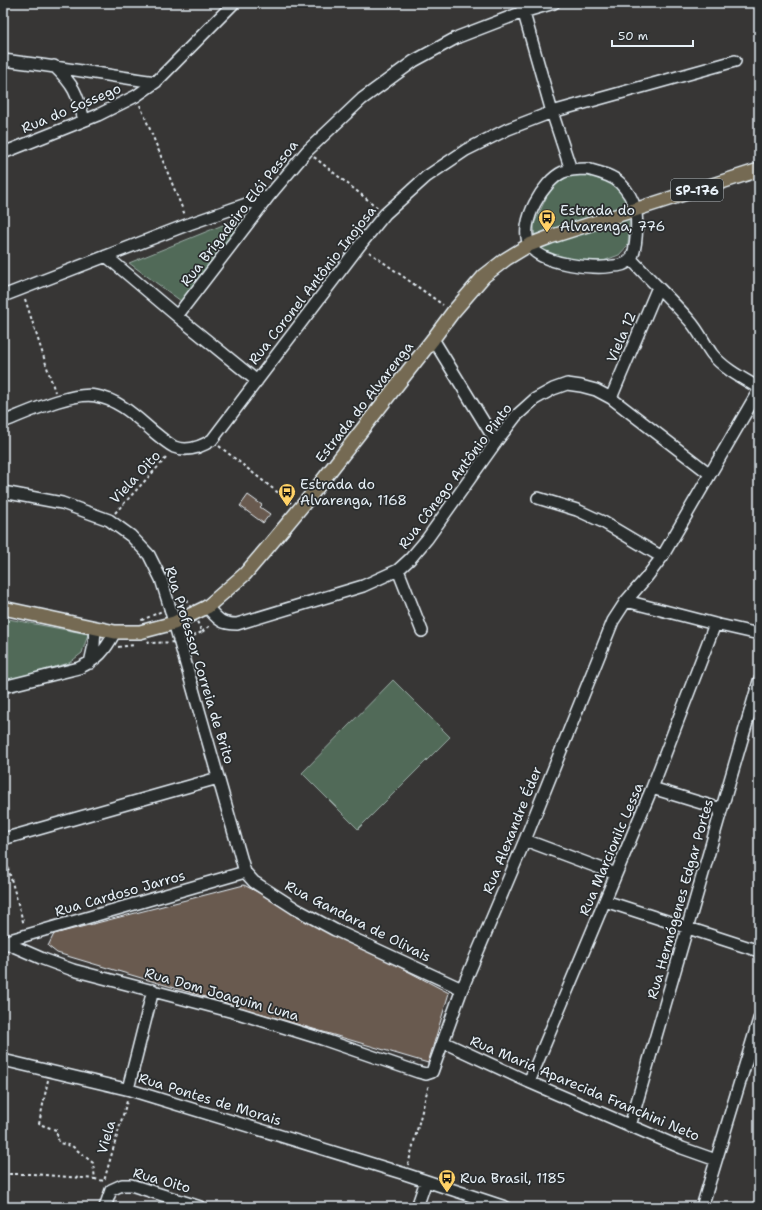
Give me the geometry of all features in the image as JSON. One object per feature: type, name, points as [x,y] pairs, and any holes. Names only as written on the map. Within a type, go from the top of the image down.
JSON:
[{"type":"main road","name":"Estrada do Alvarenga","points":[[3,608],[115,632],[146,631],[174,623],[207,607],[244,574],[299,510],[434,339],[453,312],[484,276],[506,259],[529,245],[759,170]]},
{"type":"street","name":"Rua do Sossego","points":[[3,153],[98,115],[136,96],[156,82],[234,3]]},
{"type":"street","name":"Rua Brigadeiro Elói Pessoa","points":[[177,316],[269,196],[307,151],[362,99],[414,61],[458,37],[522,7],[554,3]]},
{"type":"street","points":[[522,7],[552,112],[571,170]]},
{"type":"street","points":[[3,60],[54,66],[156,82]]},
{"type":"street","name":"Rua Coronel Antônio Inojosa","points":[[3,422],[58,401],[75,397],[95,395],[112,400],[126,409],[162,439],[176,447],[191,449],[203,446],[212,440],[385,214],[426,177],[466,150],[508,129],[552,112],[735,61]]},
{"type":"street","points":[[54,66],[73,87],[84,120]]},
{"type":"street","points":[[587,169],[600,172],[620,182],[629,194],[636,210],[635,244],[630,259],[624,264],[612,267],[577,266],[560,262],[534,251],[529,245],[526,235],[528,219],[533,207],[542,193],[551,181],[562,173],[571,170],[587,169]]},
{"type":"street","points":[[3,296],[189,224],[269,196]]},
{"type":"street","points":[[106,256],[257,381]]},
{"type":"street","points":[[630,259],[695,327],[711,353],[719,362],[759,389]]},
{"type":"street","name":"Viela 12","points":[[611,398],[658,287]]},
{"type":"street","points":[[434,339],[496,442]]},
{"type":"street","name":"Rua Cônego Antônio Pinto","points":[[207,607],[219,620],[226,624],[237,624],[363,586],[398,570],[410,559],[427,539],[516,416],[535,399],[553,389],[567,384],[596,390],[611,398],[710,474]]},
{"type":"street","name":"Rua Alexandre Éder","points":[[432,1072],[462,989],[525,840],[613,621],[626,601],[662,557],[759,389]]},
{"type":"street","name":"Rua Professor Correia de Brito","points":[[3,492],[62,503],[109,520],[131,536],[149,555],[161,579],[245,872]]},
{"type":"street","points":[[538,498],[577,510],[602,522],[662,557]]},
{"type":"street","points":[[398,570],[422,631]]},
{"type":"street","points":[[626,601],[759,634]]},
{"type":"street","name":"Rua Marcionilc Lessa","points":[[529,1082],[652,788],[715,624]]},
{"type":"street","points":[[90,663],[94,645],[95,628]]},
{"type":"street","points":[[3,687],[79,668],[90,663],[102,654],[115,632]]},
{"type":"street","name":"Rua Hermógenes Edgar Portes","points":[[630,1126],[759,681]]},
{"type":"street","points":[[3,838],[218,778]]},
{"type":"street","points":[[652,788],[721,809]]},
{"type":"street","points":[[525,840],[616,874]]},
{"type":"street","name":"Rua Cardoso Jarros","points":[[4,942],[245,872]]},
{"type":"street","name":"Rua Gandara de Olivais","points":[[245,872],[254,882],[296,909],[335,930],[462,989]]},
{"type":"street","points":[[605,901],[759,950]]},
{"type":"street","name":"Rua Dom Joaquim Luna","points":[[4,942],[73,970],[152,990],[284,1027],[418,1072],[426,1074],[432,1072]]},
{"type":"street","points":[[129,1090],[152,990]]},
{"type":"street","points":[[702,1207],[759,1019]]},
{"type":"street","name":"Rua Maria Aparecida Franchini Neto","points":[[443,1042],[529,1082],[630,1126],[682,1148],[716,1160]]},
{"type":"street","name":"Rua Pontes de Morais","points":[[3,1060],[129,1090],[406,1174],[505,1207]]},
{"type":"street","points":[[417,1207],[426,1181]]},
{"type":"street","name":"Rua Oito","points":[[105,1205],[111,1190],[122,1185],[131,1185],[200,1207]]},
{"type":"path","points":[[136,96],[189,224]]},
{"type":"path","points":[[307,151],[385,214]]},
{"type":"path","points":[[360,245],[453,312]]},
{"type":"path","points":[[22,288],[58,401]]},
{"type":"path","points":[[212,440],[299,510]]},
{"type":"path","name":"Viela Oito","points":[[109,520],[176,447]]},
{"type":"path","points":[[143,644],[149,643]]},
{"type":"path","points":[[106,648],[136,644]]},
{"type":"path","points":[[3,849],[27,935]]},
{"type":"path","name":"Viela","points":[[50,1071],[39,1124],[56,1130],[59,1143],[72,1146],[93,1162],[94,1179],[104,1181],[129,1090]]},
{"type":"path","points":[[406,1174],[432,1072]]},
{"type":"path","points":[[3,1174],[32,1174],[94,1179]]},
{"type":"green space","points":[[574,174],[599,176],[618,185],[627,197],[630,208],[628,245],[619,255],[603,261],[572,260],[542,251],[535,243],[534,224],[547,196],[558,182]]},
{"type":"green space","points":[[250,214],[181,301],[129,263]]},
{"type":"green space","points":[[3,618],[88,634],[82,653],[69,663],[3,682]]},
{"type":"green space","points":[[393,680],[450,737],[358,829],[302,773]]},
{"type":"building","points":[[248,495],[262,505],[260,507],[270,514],[263,523],[240,506]]},
{"type":"building","points":[[244,885],[449,993],[428,1063],[57,953],[48,946],[54,934]]},
{"type":"place","name":"Estrada do Alvarenga, 776","points":[[547,233]]},
{"type":"place","name":"Estrada do Alvarenga, 1168","points":[[287,507]]},
{"type":"place","name":"Rua Brasil, 1185","points":[[447,1193]]}]
